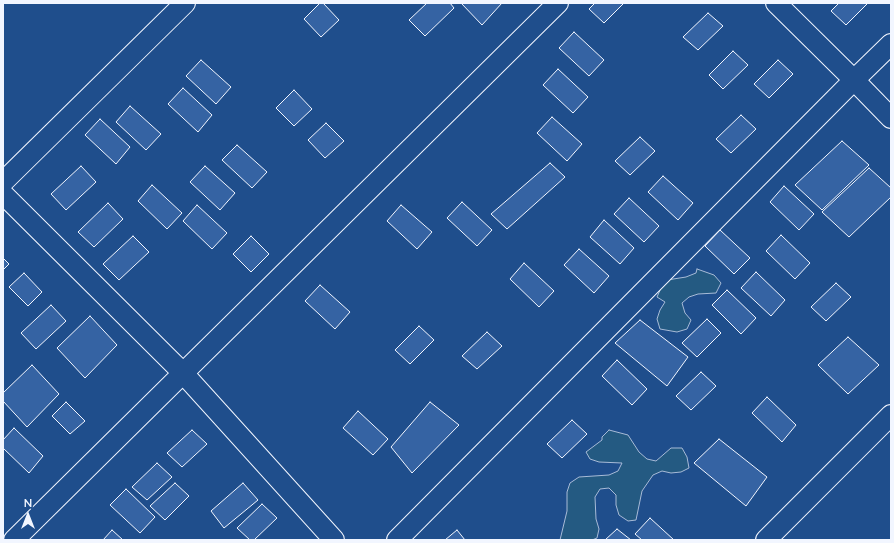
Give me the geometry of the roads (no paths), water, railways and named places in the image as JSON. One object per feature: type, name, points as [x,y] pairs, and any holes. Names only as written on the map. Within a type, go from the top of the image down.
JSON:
[{"type":"street","points":[[3,182],[185,3]]},
{"type":"street","points":[[14,540],[182,372],[558,3]]},
{"type":"street","points":[[776,3],[891,118]]},
{"type":"street","points":[[397,540],[891,44]]},
{"type":"street","points":[[3,194],[182,372],[334,540]]},
{"type":"street","points":[[766,540],[891,415]]}]
